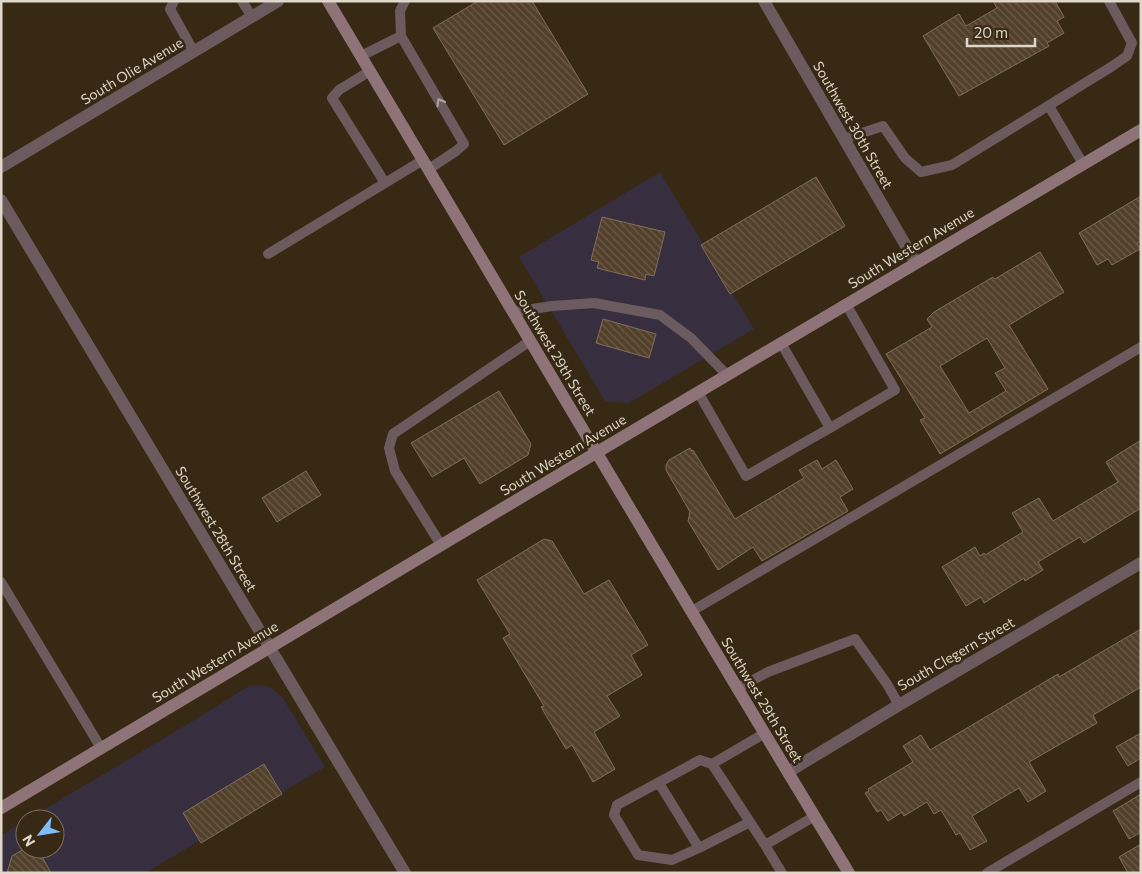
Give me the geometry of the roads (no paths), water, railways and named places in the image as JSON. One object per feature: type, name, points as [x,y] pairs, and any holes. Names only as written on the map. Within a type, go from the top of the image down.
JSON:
[{"type":"main road","name":"Southwest 29th Street","points":[[328,1],[849,873]]},
{"type":"main road","name":"South Western Avenue","points":[[1,808],[1141,130]]},
{"type":"street","name":"South Olie Avenue","points":[[1,167],[278,1]]},
{"type":"street","name":"Southwest 30th Street","points":[[764,1],[916,263]]},
{"type":"street","name":"Southwest 28th Street","points":[[1,200],[405,873]]},
{"type":"street","name":"South Clegern Street","points":[[788,772],[1141,563]]},
{"type":"lane","points":[[174,1],[170,9],[194,52]]},
{"type":"lane","points":[[242,1],[252,17]]},
{"type":"lane","points":[[268,254],[385,183],[456,152],[464,144],[401,36],[400,11],[405,1]]},
{"type":"lane","points":[[844,139],[883,126],[906,158],[921,172],[952,165],[1127,56],[1132,43],[1109,1]]},
{"type":"lane","points":[[361,56],[401,36]]},
{"type":"lane","points":[[370,71],[339,90],[332,98],[385,183]]},
{"type":"lane","points":[[1049,106],[1083,164]]},
{"type":"lane","points":[[513,312],[594,302],[660,314],[691,338],[727,375]]},
{"type":"lane","points":[[698,392],[746,476],[895,390],[846,304]]},
{"type":"lane","points":[[441,545],[395,471],[389,448],[393,434],[530,341]]},
{"type":"lane","points":[[781,343],[830,428]]},
{"type":"lane","points":[[692,611],[1141,347]]},
{"type":"lane","points":[[1,582],[101,748]]},
{"type":"lane","points":[[738,688],[768,672],[855,639],[899,705]]},
{"type":"lane","points":[[712,764],[765,733]]},
{"type":"lane","points":[[750,822],[672,860],[638,854],[614,815],[617,805],[700,760],[712,764],[766,845],[782,873]]},
{"type":"lane","points":[[987,873],[1141,782]]},
{"type":"lane","points":[[659,783],[699,848]]},
{"type":"lane","points":[[766,845],[815,816]]}]
